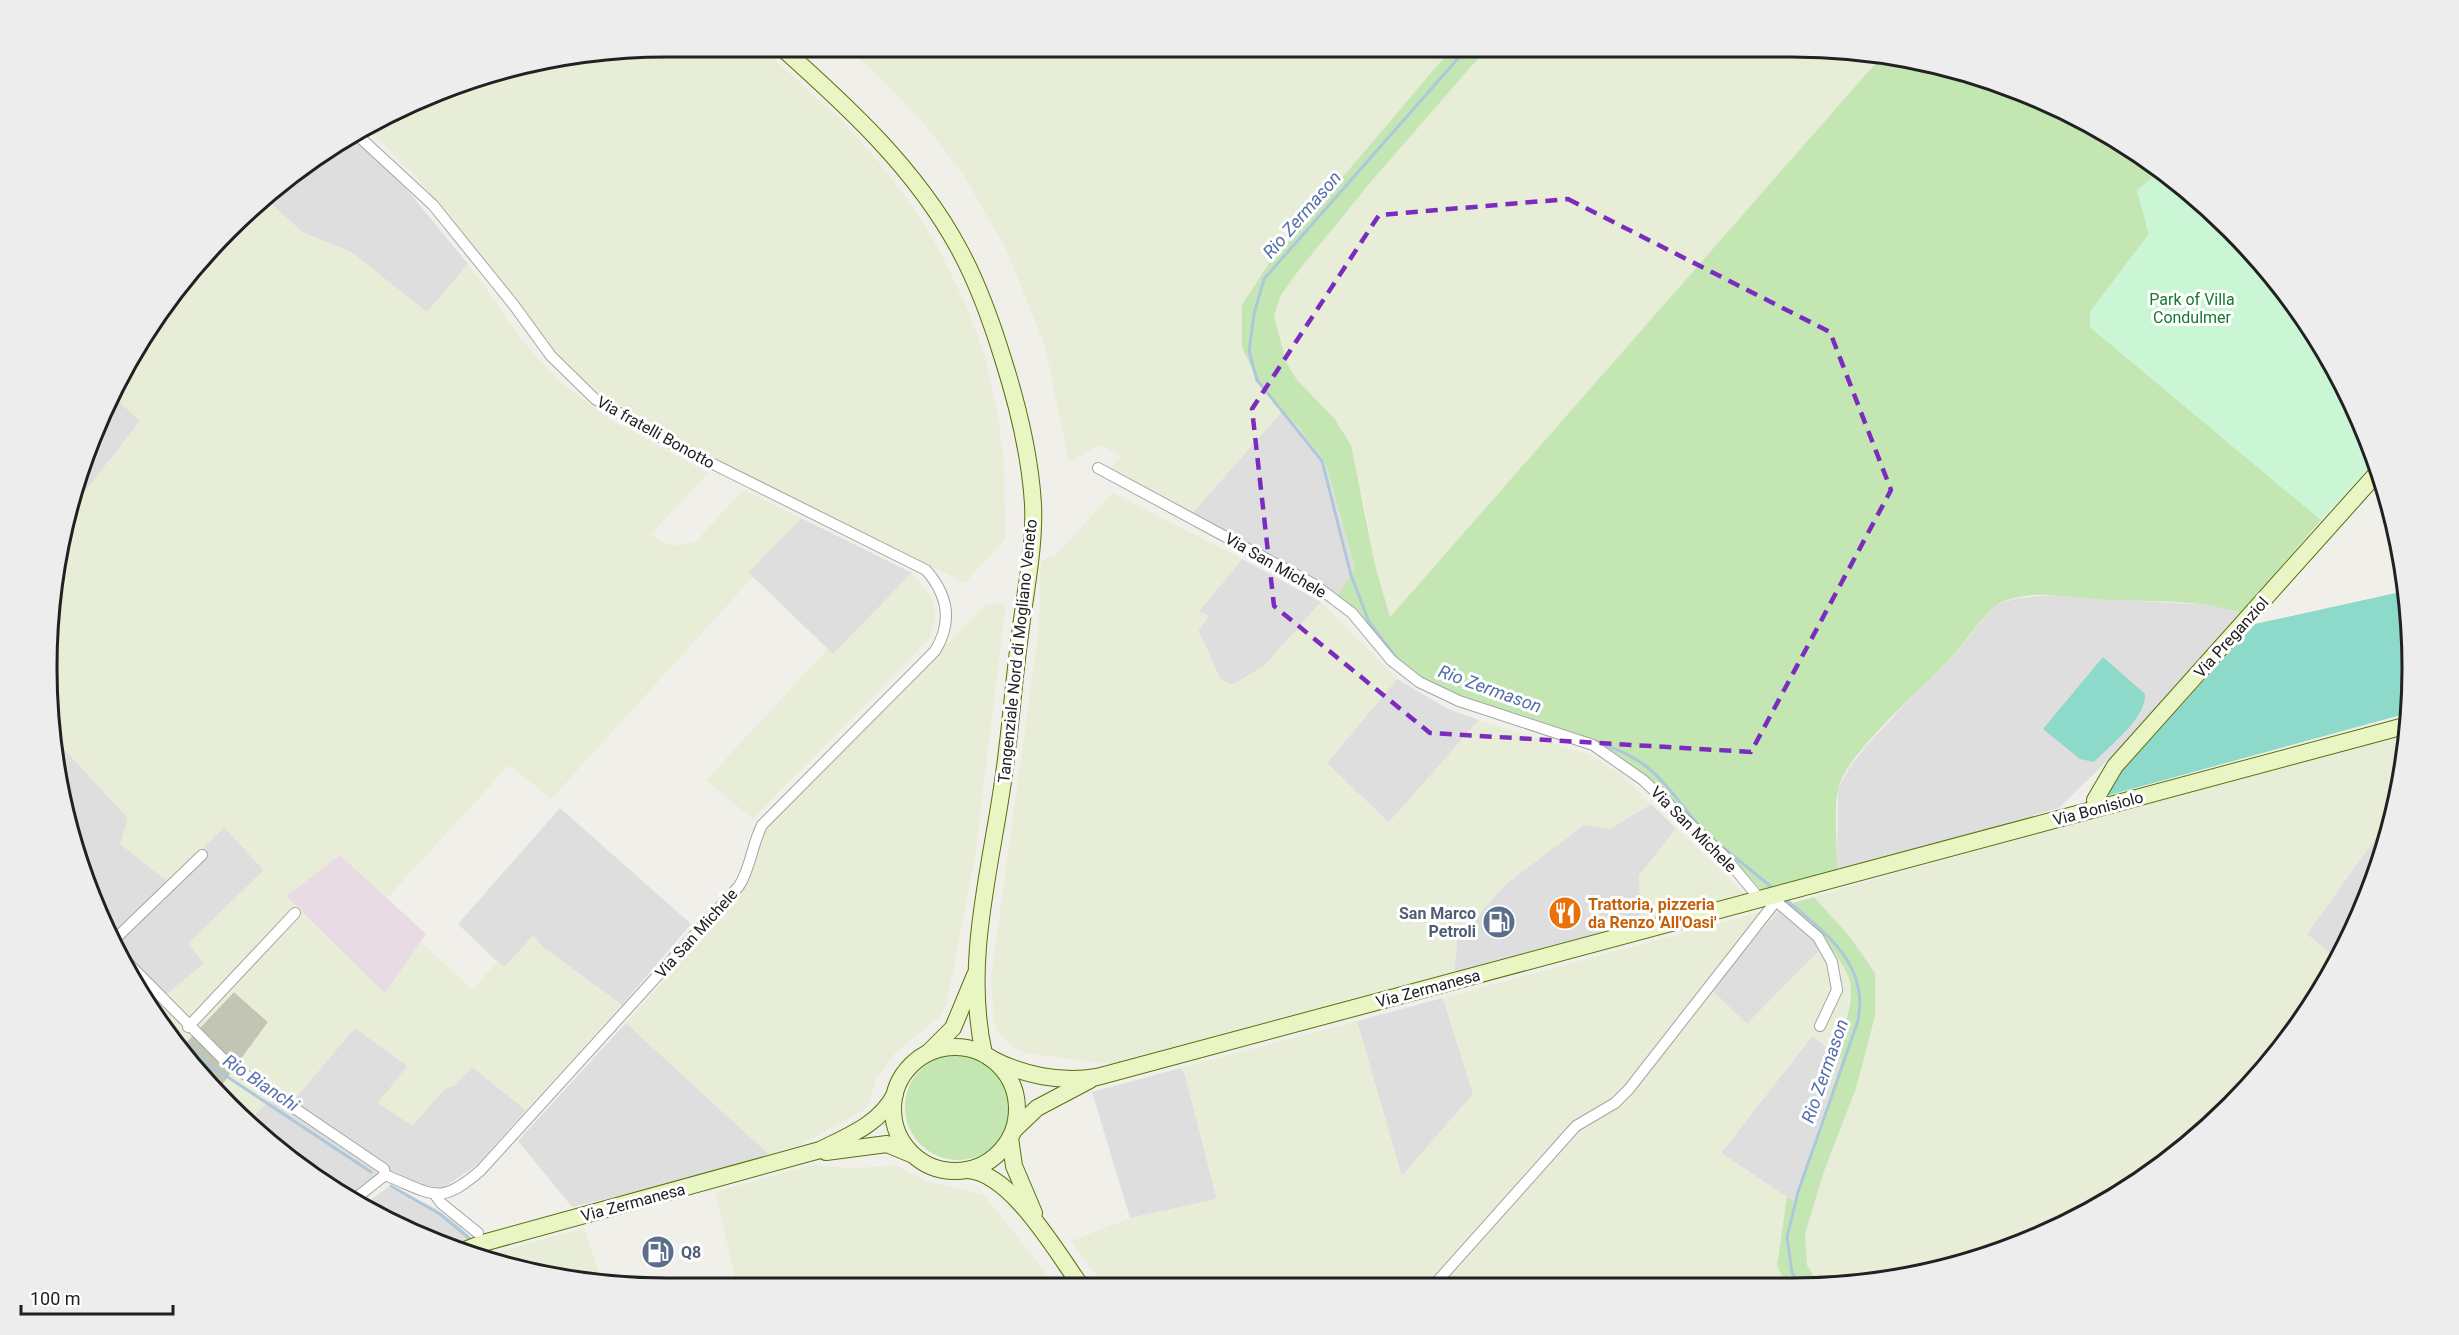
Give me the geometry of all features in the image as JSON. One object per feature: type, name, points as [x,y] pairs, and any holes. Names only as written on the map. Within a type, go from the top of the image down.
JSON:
[{"type":"main road","name":"Tangenziale Nord di Mogliano Veneto","points":[[792,57],[854,112],[911,177],[958,245],[981,294],[1012,386],[1022,427],[1033,505],[1028,580],[1003,783],[983,899],[975,975],[987,1056]]},
{"type":"main road","name":"Via Preganziol","points":[[2098,808],[2095,800],[2115,766],[2372,479]]},
{"type":"main road","name":"Via Bonisiolo","points":[[1774,896],[2399,727]]},
{"type":"main road","name":"Via Zermanesa","points":[[473,1247],[802,1156],[887,1144],[900,1147],[932,1167],[949,1171],[967,1170],[984,1164],[999,1153],[1012,1134],[1037,1107],[1097,1077],[1774,896]]},
{"type":"main road","name":"Tangenziale Nord di Mogliano Veneto","points":[[928,1053],[953,1028],[975,975]]},
{"type":"main road","name":"Via Zermanesa","points":[[802,1156],[862,1129],[883,1112],[902,1078],[913,1064],[928,1053],[956,1047],[987,1056],[1013,1070],[1037,1076],[1097,1077]]},
{"type":"main road","points":[[987,1056],[1005,1072],[1014,1090],[1017,1110],[1012,1134],[1014,1166],[1047,1238]]},
{"type":"main road","points":[[895,1094],[894,1112],[897,1129],[905,1145],[917,1158]]},
{"type":"main road","points":[[967,1170],[982,1172],[995,1179],[1047,1238],[1075,1278]]},
{"type":"street","name":"Via fratelli Bonotto","points":[[362,139],[433,205],[513,304],[550,356],[595,399],[671,443],[926,570],[942,592],[947,619]]},
{"type":"street","name":"Via San Michele","points":[[1098,468],[1315,585],[1352,613],[1391,660],[1419,682],[1460,701],[1593,745],[1611,756],[1673,807],[1724,856],[1774,896]]},
{"type":"street","name":"Via San Michele","points":[[436,1196],[460,1189],[481,1170],[738,886],[748,866],[752,844],[766,820],[935,651],[942,640],[947,619]]},
{"type":"street","points":[[119,935],[202,855]]},
{"type":"street","points":[[1440,1278],[1576,1126],[1615,1102],[1629,1089],[1774,896],[1818,937],[1832,962],[1837,990],[1820,1026]]},
{"type":"street","points":[[189,1027],[295,913]]},
{"type":"street","points":[[142,978],[225,1061],[384,1169],[385,1175]]},
{"type":"street","points":[[385,1175],[436,1196],[441,1203],[478,1233]]},
{"type":"street","points":[[360,1195],[385,1175]]},
{"type":"highlighted area","points":[[1568,199],[1830,332],[1891,490],[1751,752],[1430,733],[1274,606],[1252,409],[1379,215]]},
{"type":"shaded area","points":[[772,57],[842,121],[882,166],[915,210],[943,257],[966,306],[985,357],[997,411],[1004,462],[1005,539],[965,583],[696,450],[598,392],[550,352],[447,214],[414,175],[372,133],[434,103],[471,89],[548,69],[588,62],[628,58]]},
{"type":"shaded area","points":[[859,57],[1445,57],[1268,265],[1259,384],[1283,410],[1190,516],[1105,474],[1122,456],[1100,445],[1069,462],[1045,346],[1006,249],[964,176],[923,122]]},
{"type":"shaded area","points":[[1479,57],[1792,57],[1876,63],[1390,617],[1375,565],[1364,501],[1334,418],[1297,380],[1286,362],[1274,316],[1281,295],[1369,184]]},
{"type":"shaded area","points":[[358,141],[403,185],[468,264],[428,313],[351,252],[302,232],[271,204],[328,160]]},
{"type":"shaded area","points":[[271,204],[302,232],[351,252],[427,312],[468,264],[525,344],[560,382],[611,420],[708,473],[650,535],[671,546],[695,542],[744,490],[801,518],[749,572],[753,577],[551,799],[509,765],[387,898],[340,855],[286,896],[385,994],[421,942],[472,990],[498,961],[504,967],[533,936],[544,948],[622,1005],[526,1110],[472,1067],[454,1086],[445,1089],[412,1126],[378,1103],[407,1066],[355,1028],[285,1110],[270,1100],[254,1116],[222,1084],[268,1022],[234,992],[186,1043],[157,1002],[204,963],[188,944],[264,870],[224,827],[168,882],[120,844],[128,817],[62,747],[58,707],[58,628],[62,588],[78,509],[82,496],[140,421],[118,401],[139,362],[183,296],[236,236]]},
{"type":"shaded area","points":[[118,401],[140,421],[82,496],[103,434]]},
{"type":"shaded area","points":[[1283,410],[1312,443],[1328,471],[1355,569],[1337,596],[1315,579],[1190,516]]},
{"type":"shaded area","points":[[1113,493],[1242,559],[1199,611],[1209,616],[1198,631],[1221,680],[1233,685],[1263,667],[1321,602],[1397,679],[1327,763],[1388,823],[1479,720],[1589,755],[1619,773],[1651,804],[1610,829],[1584,825],[1505,885],[1457,940],[1454,976],[1109,1064],[1026,1053],[1012,1047],[999,1034],[994,1021],[991,978],[1039,628],[1041,561],[1055,556]]},
{"type":"shaded area","points":[[801,518],[912,573],[833,654],[748,572]]},
{"type":"shaded area","points":[[1242,559],[1321,602],[1263,667],[1232,685],[1221,680],[1198,630],[1209,616],[1199,611]]},
{"type":"shaded area","points":[[912,573],[932,598],[936,617],[929,639],[753,819],[706,780],[828,649],[833,654]]},
{"type":"shaded area","points":[[2397,593],[2402,668],[2400,715],[2106,796],[2113,781],[2255,624]]},
{"type":"shaded area","points":[[2066,594],[2096,599],[2216,605],[2241,613],[2117,751],[2059,808],[1837,872],[1838,788],[1866,746],[1923,685],[1950,660],[1995,605],[2018,598]]},
{"type":"shaded area","points":[[1003,603],[1005,609],[975,856],[947,1002],[939,1017],[894,1054],[876,1080],[867,1108],[774,1159],[626,1023],[736,900],[764,832],[772,820],[987,604]]},
{"type":"shaded area","points":[[2103,657],[2145,694],[2144,703],[2134,722],[2094,762],[2080,759],[2043,729]]},
{"type":"shaded area","points":[[1397,679],[1448,709],[1479,720],[1389,823],[1327,763]]},
{"type":"shaded area","points":[[2398,735],[2390,787],[2379,834],[2307,934],[2331,953],[2299,1007],[2276,1039],[2223,1099],[2194,1126],[2131,1175],[2062,1215],[2025,1232],[1988,1246],[1911,1266],[1871,1273],[1815,1277],[1807,1265],[1805,1234],[1823,1174],[1856,1088],[1850,937],[1814,897],[2093,817]]},
{"type":"shaded area","points":[[62,747],[128,818],[168,882],[224,827],[264,870],[188,944],[205,963],[157,1002],[120,938],[89,864],[69,787]]},
{"type":"shaded area","points":[[1651,804],[1676,828],[1639,876],[1641,926],[1454,976],[1457,940],[1505,885],[1584,825],[1610,829]]},
{"type":"shaded area","points":[[560,808],[691,924],[622,1005],[544,948],[533,936],[504,968],[458,924]]},
{"type":"shaded area","points":[[1676,828],[1748,897],[1641,926],[1639,876]]},
{"type":"shaded area","points":[[2379,834],[2356,901],[2331,953],[2306,934]]},
{"type":"shaded area","points":[[340,855],[426,934],[385,994],[286,896]]},
{"type":"shaded area","points":[[1789,904],[1826,944],[1747,1024],[1710,989],[1783,906]]},
{"type":"shaded area","points":[[1783,906],[1711,989],[1747,1024],[1826,944],[1845,968],[1851,989],[1843,1032],[1835,1053],[1811,1036],[1721,1153],[1787,1197],[1777,1266],[1783,1278],[1097,1278],[1072,1241],[1130,1218],[1217,1199],[1185,1075],[1181,1068],[1357,1021],[1402,1176],[1473,1094],[1443,998]]},
{"type":"shaded area","points":[[234,992],[268,1022],[222,1084],[186,1043]]},
{"type":"shaded area","points":[[1443,998],[1473,1094],[1401,1177],[1357,1021]]},
{"type":"shaded area","points":[[626,1023],[774,1159],[572,1207],[518,1141]]},
{"type":"shaded area","points":[[355,1028],[408,1066],[412,1126],[445,1088],[454,1086],[472,1067],[526,1110],[478,1164],[437,1192],[389,1172],[357,1193],[296,1152],[254,1116],[270,1100],[285,1110]]},
{"type":"shaded area","points":[[1812,1036],[1842,1058],[1794,1202],[1721,1153]]},
{"type":"shaded area","points":[[1181,1068],[1185,1075],[1217,1199],[1130,1218],[1092,1092]]},
{"type":"shaded area","points":[[812,1165],[852,1168],[896,1166],[926,1181],[983,1194],[1050,1278],[727,1278],[735,1276],[715,1192]]},
{"type":"shaded area","points":[[388,1187],[433,1207],[459,1225],[474,1241],[467,1244],[434,1232],[370,1201]]},
{"type":"shaded area","points":[[584,1228],[600,1274],[548,1266],[496,1253]]},
{"type":"green space","points":[[1445,57],[1479,57],[1369,184],[1299,270],[1281,295],[1274,316],[1286,362],[1297,380],[1334,418],[1351,445],[1375,565],[1390,617],[1876,63],[1950,78],[1988,89],[2062,120],[2097,139],[2154,177],[2137,190],[2149,234],[2090,312],[2090,327],[2321,520],[2241,613],[2192,603],[2053,595],[2025,596],[1998,604],[1950,659],[1887,721],[1855,758],[1844,775],[1837,799],[1837,872],[1762,891],[1645,778],[1621,758],[1595,741],[1507,715],[1443,690],[1423,679],[1399,662],[1377,641],[1337,596],[1355,569],[1328,471],[1322,458],[1300,429],[1259,384],[1242,347],[1242,305],[1268,265]]},
{"type":"green space","name":"Park of Villa Condulmer","points":[[2154,177],[2223,236],[2276,296],[2320,362],[2339,397],[2369,468],[2321,520],[2090,327],[2090,312],[2149,234],[2137,190]]},
{"type":"green space","points":[[1814,897],[1850,937],[1875,973],[1875,1016],[1856,1088],[1823,1174],[1805,1234],[1807,1265],[1815,1277],[1783,1278],[1777,1266],[1787,1197],[1795,1202],[1842,1059],[1835,1053],[1846,1022],[1851,990],[1849,979],[1836,956],[1789,904]]},
{"type":"green space","points":[[958,1054],[978,1058],[995,1070],[1007,1087],[1011,1107],[1007,1127],[995,1144],[978,1156],[958,1160],[938,1156],[921,1144],[909,1127],[905,1107],[909,1087],[921,1070],[938,1058]]},
{"type":"waterway","name":"Rio Zermason","points":[[1395,656],[1369,622],[1351,575],[1322,461],[1257,380],[1249,351],[1254,314],[1264,279],[1459,57]]},
{"type":"waterway","name":"Rio Zermason","points":[[1595,741],[1616,749],[1646,766],[1667,786],[1701,828]]},
{"type":"waterway","name":"Rio Zermason","points":[[1721,846],[1774,889]]},
{"type":"waterway","name":"Rio Zermason","points":[[1784,898],[1820,928],[1841,951],[1856,978],[1860,1000],[1858,1021],[1798,1192],[1787,1237],[1792,1273],[1795,1278]]},
{"type":"waterway","name":"Rio Bianchi","points":[[187,1043],[205,1062],[371,1172]]},
{"type":"waterway","name":"Rio Bianchi","points":[[391,1186],[440,1214],[469,1238]]},
{"type":"place","name":"Trattoria, pizzeria da Renzo 'All'Oasi'","points":[[1565,913]]},
{"type":"place","name":"San Marco Petroli","points":[[1499,922]]},
{"type":"place","name":"Q8","points":[[658,1252]]}]
